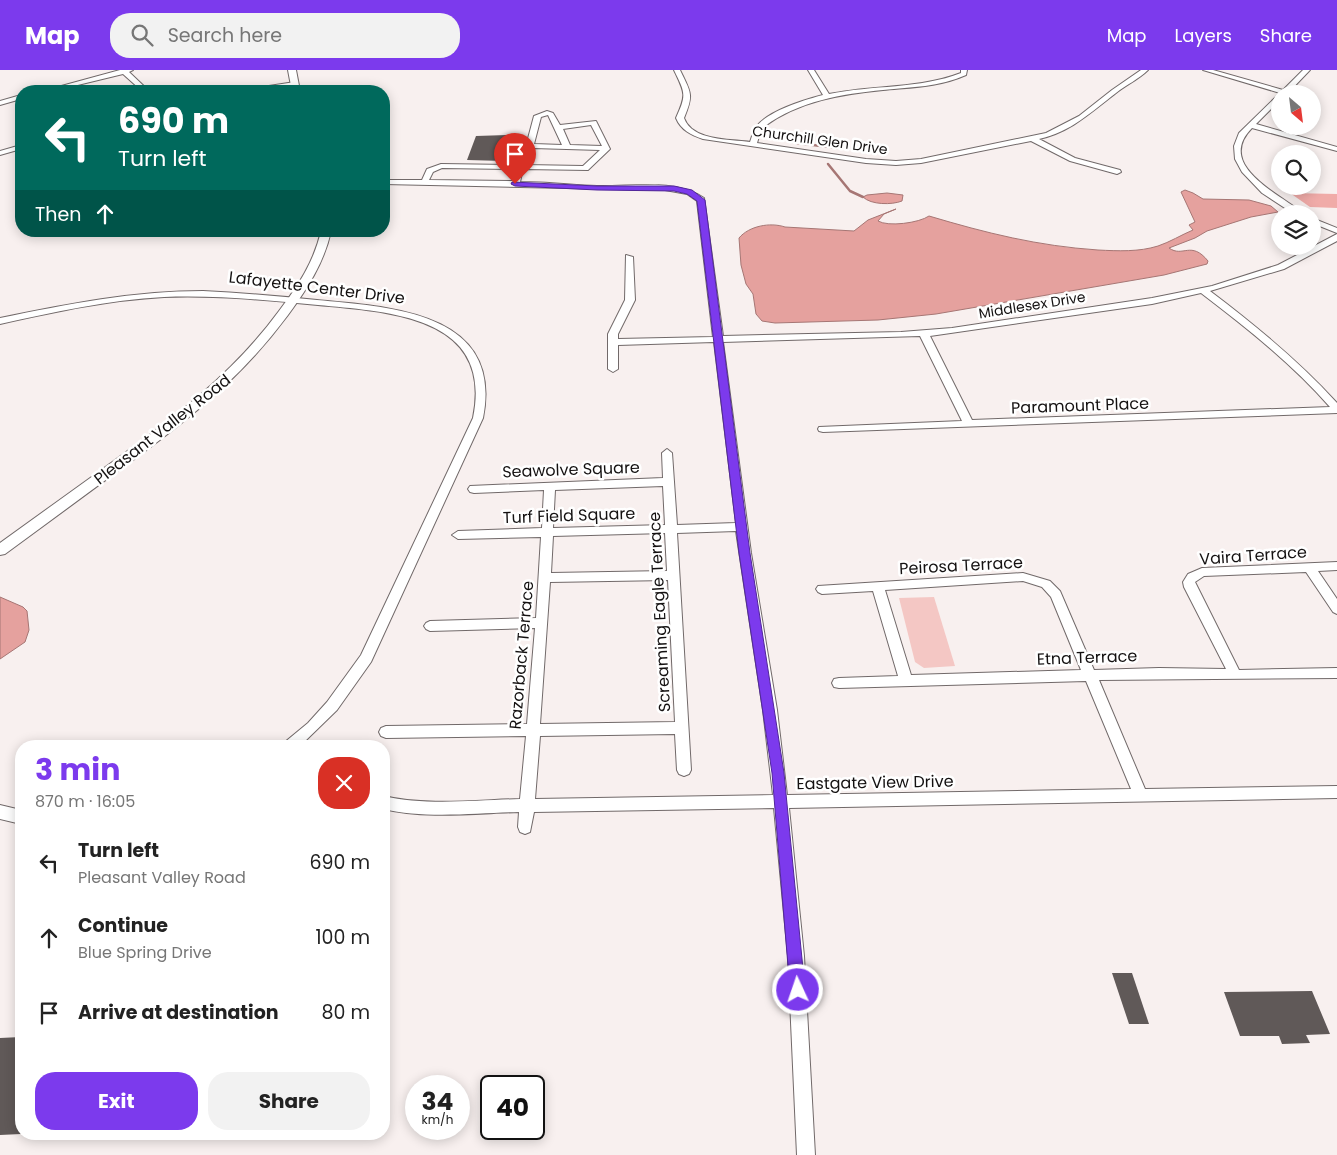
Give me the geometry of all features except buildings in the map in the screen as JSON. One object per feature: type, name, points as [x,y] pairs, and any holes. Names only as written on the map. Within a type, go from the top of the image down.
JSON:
[{"type":"main road","points":[[292,70],[295,85]]},
{"type":"main road","name":"Pleasant Valley Road","points":[[0,550],[205,400],[251,356],[308,280],[320,256],[325,237]]},
{"type":"street","points":[[69,85],[126,70],[140,85]]},
{"type":"street","name":"Churchill Glen Drive","points":[[677,70],[688,95],[687,104],[680,118],[684,126],[703,137],[718,141],[753,144],[854,160],[896,163],[946,156],[1048,135],[1067,127],[1145,70]]},
{"type":"street","points":[[811,70],[827,96]]},
{"type":"street","points":[[753,144],[758,130],[765,122],[798,104],[827,96],[872,89],[933,84],[951,80],[964,74],[964,70]]},
{"type":"street","points":[[1206,70],[1271,91]]},
{"type":"street","points":[[1291,85],[1307,70]]},
{"type":"street","points":[[0,102],[15,98]]},
{"type":"street","points":[[1271,105],[1243,133],[1238,145],[1242,165],[1263,190],[1286,205]]},
{"type":"street","points":[[515,184],[520,167],[530,146],[538,116],[547,113],[551,114],[567,146]]},
{"type":"street","points":[[558,129],[593,123],[606,148]]},
{"type":"street","points":[[1250,125],[1337,149]]},
{"type":"street","points":[[1032,138],[1067,158],[1086,166],[1117,172]]},
{"type":"street","points":[[530,146],[606,148]]},
{"type":"street","points":[[424,183],[430,171],[444,165],[585,168],[606,148]]},
{"type":"street","points":[[0,153],[15,149]]},
{"type":"street","points":[[390,182],[515,184],[597,188],[674,188],[689,192],[701,200],[742,527],[770,710],[781,801],[786,869],[796,956],[806,1155]]},
{"type":"street","points":[[1321,224],[1337,231]]},
{"type":"street","name":"Middlesex Drive","points":[[613,342],[924,334],[1204,291],[1281,267],[1337,237]]},
{"type":"street","points":[[613,370],[613,342],[616,327],[630,300],[629,257]]},
{"type":"street","points":[[1204,291],[1276,346],[1312,380],[1337,410]]},
{"type":"street","name":"Lafayette Center Drive","points":[[0,320],[94,302],[165,294],[232,294],[386,310],[419,318],[452,335],[470,353],[479,370],[483,393],[478,418],[366,658],[349,686],[335,704],[297,740]]},
{"type":"street","points":[[924,334],[968,424]]},
{"type":"street","name":"Paramount Place","points":[[823,429],[1337,410]]},
{"type":"street","name":"Screaming Eagle Terrace","points":[[667,453],[684,770]]},
{"type":"street","name":"Seawolve Square","points":[[474,489],[670,482]]},
{"type":"street","name":"Razorback Terrace","points":[[525,827],[542,623],[550,487]]},
{"type":"street","name":"Turf Field Square","points":[[458,535],[742,527]]},
{"type":"street","name":"Vaira Terrace","points":[[1235,675],[1190,587],[1189,582],[1192,577],[1196,573],[1216,570],[1337,566]]},
{"type":"street","points":[[1310,568],[1337,609]]},
{"type":"street","points":[[545,578],[674,575]]},
{"type":"street","name":"Peirosa Terrace","points":[[822,589],[1023,577],[1039,580],[1056,594],[1141,796]]},
{"type":"street","points":[[877,585],[906,681]]},
{"type":"street","points":[[430,626],[542,623]]},
{"type":"street","name":"Etna Terrace","points":[[839,683],[1160,672],[1235,675],[1337,673]]},
{"type":"street","points":[[386,732],[682,728]]},
{"type":"street","name":"Eastgate View Drive","points":[[390,804],[422,807],[1337,792]]},
{"type":"street","points":[[0,812],[15,816]]},
{"type":"shaded area","points":[[1185,190],[1203,199],[1249,200],[1271,206],[1271,213],[1251,217],[1207,231],[1169,248],[1174,251],[1192,250],[1197,252],[1208,261],[1207,264],[1164,275],[936,314],[878,320],[775,323],[762,321],[756,314],[753,294],[746,284],[741,265],[739,238],[754,228],[773,225],[854,231],[868,220],[896,209],[884,214],[878,221],[889,224],[904,223],[918,221],[929,216],[1033,242],[1106,250],[1128,251],[1151,248],[1193,230],[1189,225],[1195,222],[1181,192]]},
{"type":"shaded area","points":[[887,193],[903,195],[902,201],[882,204],[871,202],[863,197],[867,195]]},
{"type":"shaded area","points":[[1337,194],[1337,208],[1307,205],[1293,195]]},
{"type":"shaded area","points":[[0,597],[23,607],[27,611],[29,630],[25,642],[0,659]]},
{"type":"shaded area","points":[[934,597],[955,666],[924,668],[915,662],[899,598]]},
{"type":"waterway","points":[[797,143],[837,148]]},
{"type":"waterway","points":[[828,164],[850,191],[863,197]]},
{"type":"route","points":[[515,184],[549,184],[597,188],[674,188],[689,192],[701,200],[745,553],[778,773],[798,990]]}]
